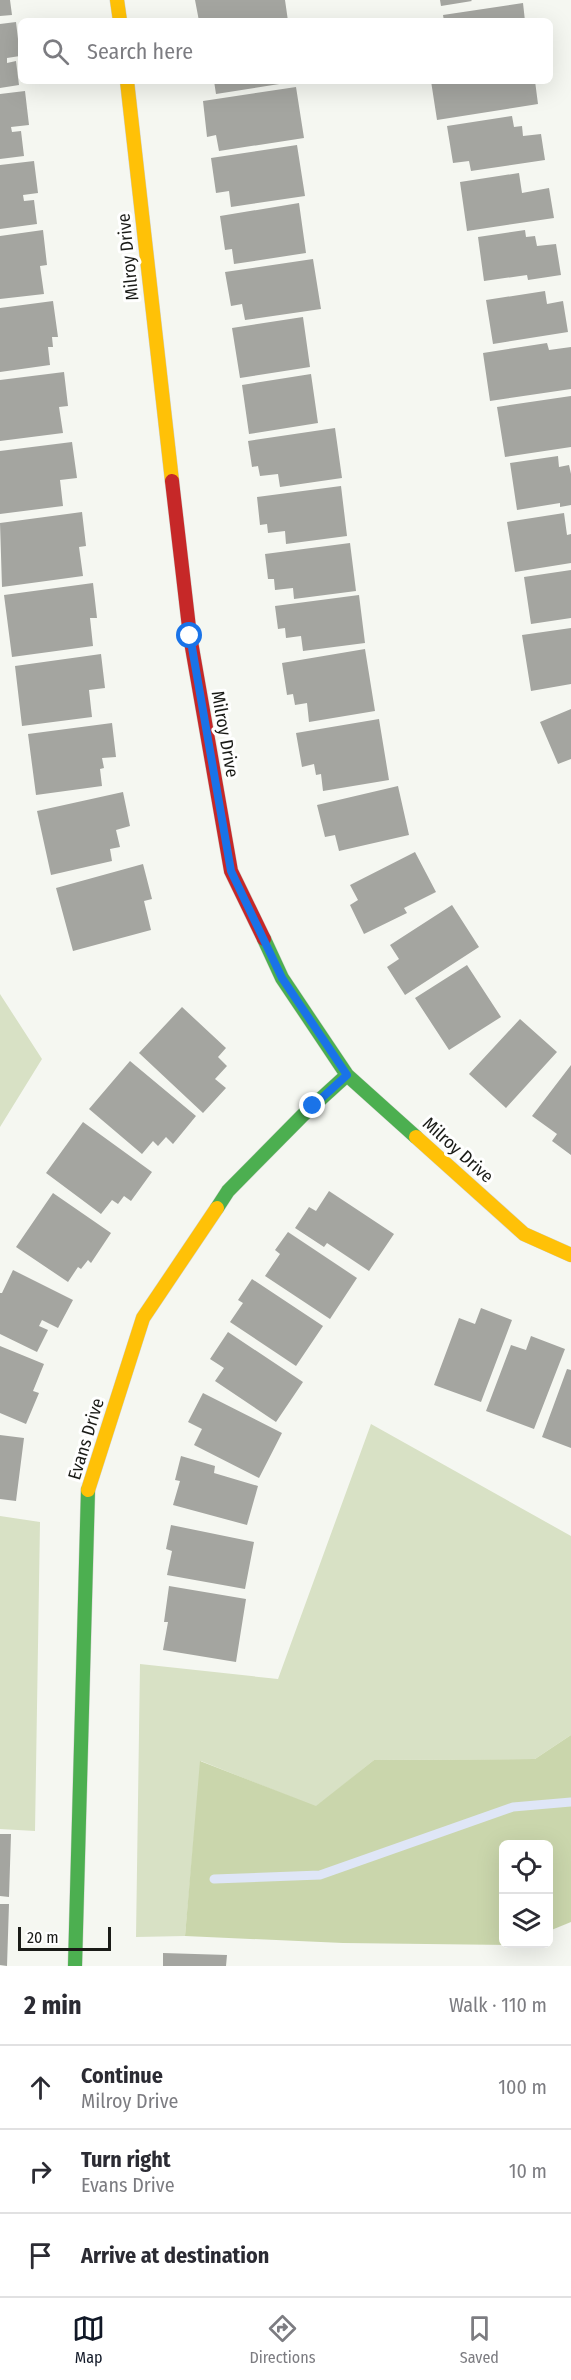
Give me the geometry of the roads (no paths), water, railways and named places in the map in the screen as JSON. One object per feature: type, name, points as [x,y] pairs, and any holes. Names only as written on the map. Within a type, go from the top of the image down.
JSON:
[{"type":"street","points":[[117,0],[120,18]]},
{"type":"street","name":"Milroy Drive","points":[[127,84],[190,636],[231,871],[282,978],[347,1075],[524,1234],[571,1255]]},
{"type":"street","name":"Evans Drive","points":[[75,1966],[88,1486],[144,1318],[228,1191],[303,1114],[347,1075]]},
{"type":"waterway","points":[[214,1879],[320,1875],[513,1807],[571,1802]]}]
